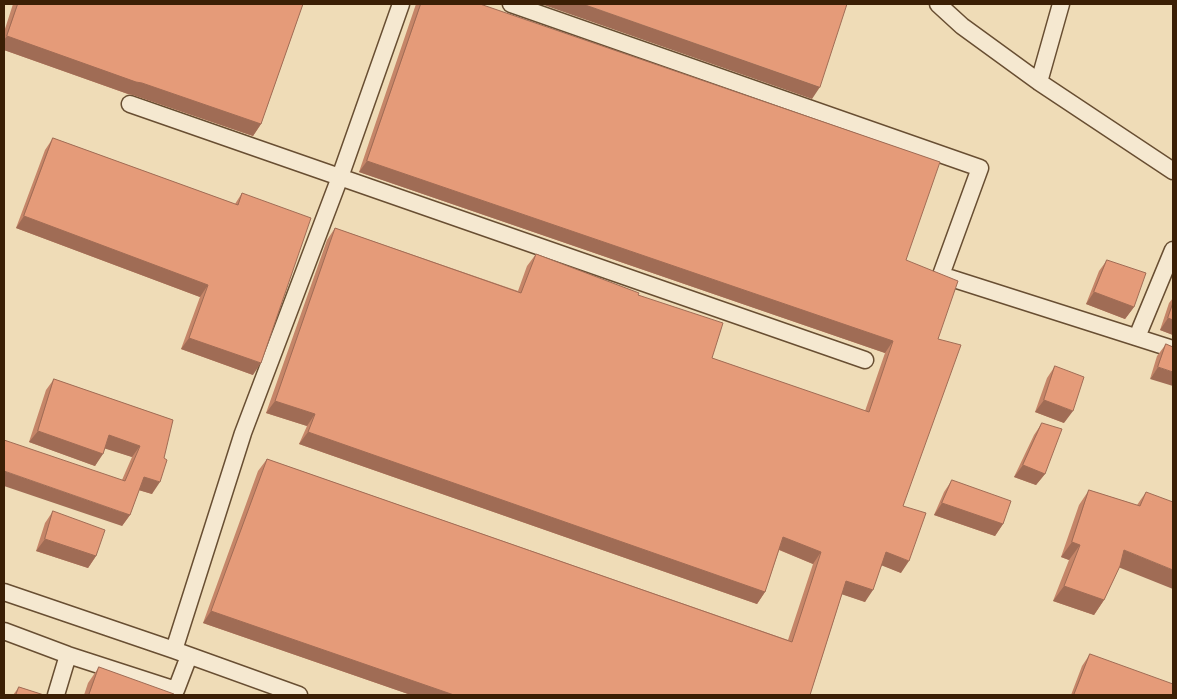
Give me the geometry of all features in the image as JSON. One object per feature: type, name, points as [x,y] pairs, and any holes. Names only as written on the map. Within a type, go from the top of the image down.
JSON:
[{"type":"street","points":[[174,650],[243,433],[340,177],[401,4]]},
{"type":"street","points":[[511,4],[980,168],[941,275],[1173,349]]},
{"type":"street","points":[[938,4],[962,26],[1039,82],[1173,171]]},
{"type":"street","points":[[1039,82],[1062,4]]},
{"type":"street","points":[[130,104],[865,360]]},
{"type":"street","points":[[1138,337],[1173,250]]},
{"type":"street","points":[[4,592],[299,695]]},
{"type":"street","points":[[4,631],[68,655],[176,690],[190,656]]},
{"type":"street","points":[[56,695],[68,655]]},
{"type":"building","points":[[18,4],[303,4],[261,124],[7,36]]},
{"type":"building","points":[[421,4],[480,4],[940,162],[906,260],[958,281],[938,339],[961,345],[903,506],[926,513],[909,561],[886,552],[873,590],[846,581],[810,695],[454,695],[211,611],[267,459],[792,642],[821,552],[783,537],[765,592],[308,432],[315,414],[275,401],[335,228],[521,293],[536,254],[639,293],[638,295],[723,323],[712,358],[869,412],[893,341],[367,161]]},
{"type":"building","points":[[583,4],[847,4],[820,87]]},
{"type":"building","points":[[53,138],[238,205],[242,193],[311,218],[261,363],[189,338],[208,285],[24,216]]},
{"type":"building","points":[[1107,260],[1146,273],[1134,307],[1094,292]]},
{"type":"building","points":[[1173,303],[1173,320],[1168,318]]},
{"type":"building","points":[[1166,344],[1173,347],[1173,372],[1158,367]]},
{"type":"building","points":[[1055,366],[1084,377],[1073,411],[1044,400]]},
{"type":"building","points":[[54,379],[173,420],[164,458],[167,460],[160,482],[144,477],[130,515],[4,471],[4,440],[125,481],[140,446],[109,435],[103,454],[38,431]]},
{"type":"building","points":[[1042,423],[1062,429],[1045,474],[1023,465]]},
{"type":"building","points":[[952,480],[1011,501],[1003,524],[942,503]]},
{"type":"building","points":[[1089,490],[1140,506],[1146,492],[1173,502],[1173,570],[1124,550],[1120,566],[1104,600],[1064,586],[1080,545],[1072,542]]},
{"type":"building","points":[[53,511],[105,530],[96,556],[45,539]]},
{"type":"building","points":[[1090,654],[1173,684],[1173,695],[1074,695]]},
{"type":"building","points":[[99,667],[174,694],[89,695]]},
{"type":"building","points":[[19,687],[44,695],[16,695]]}]
